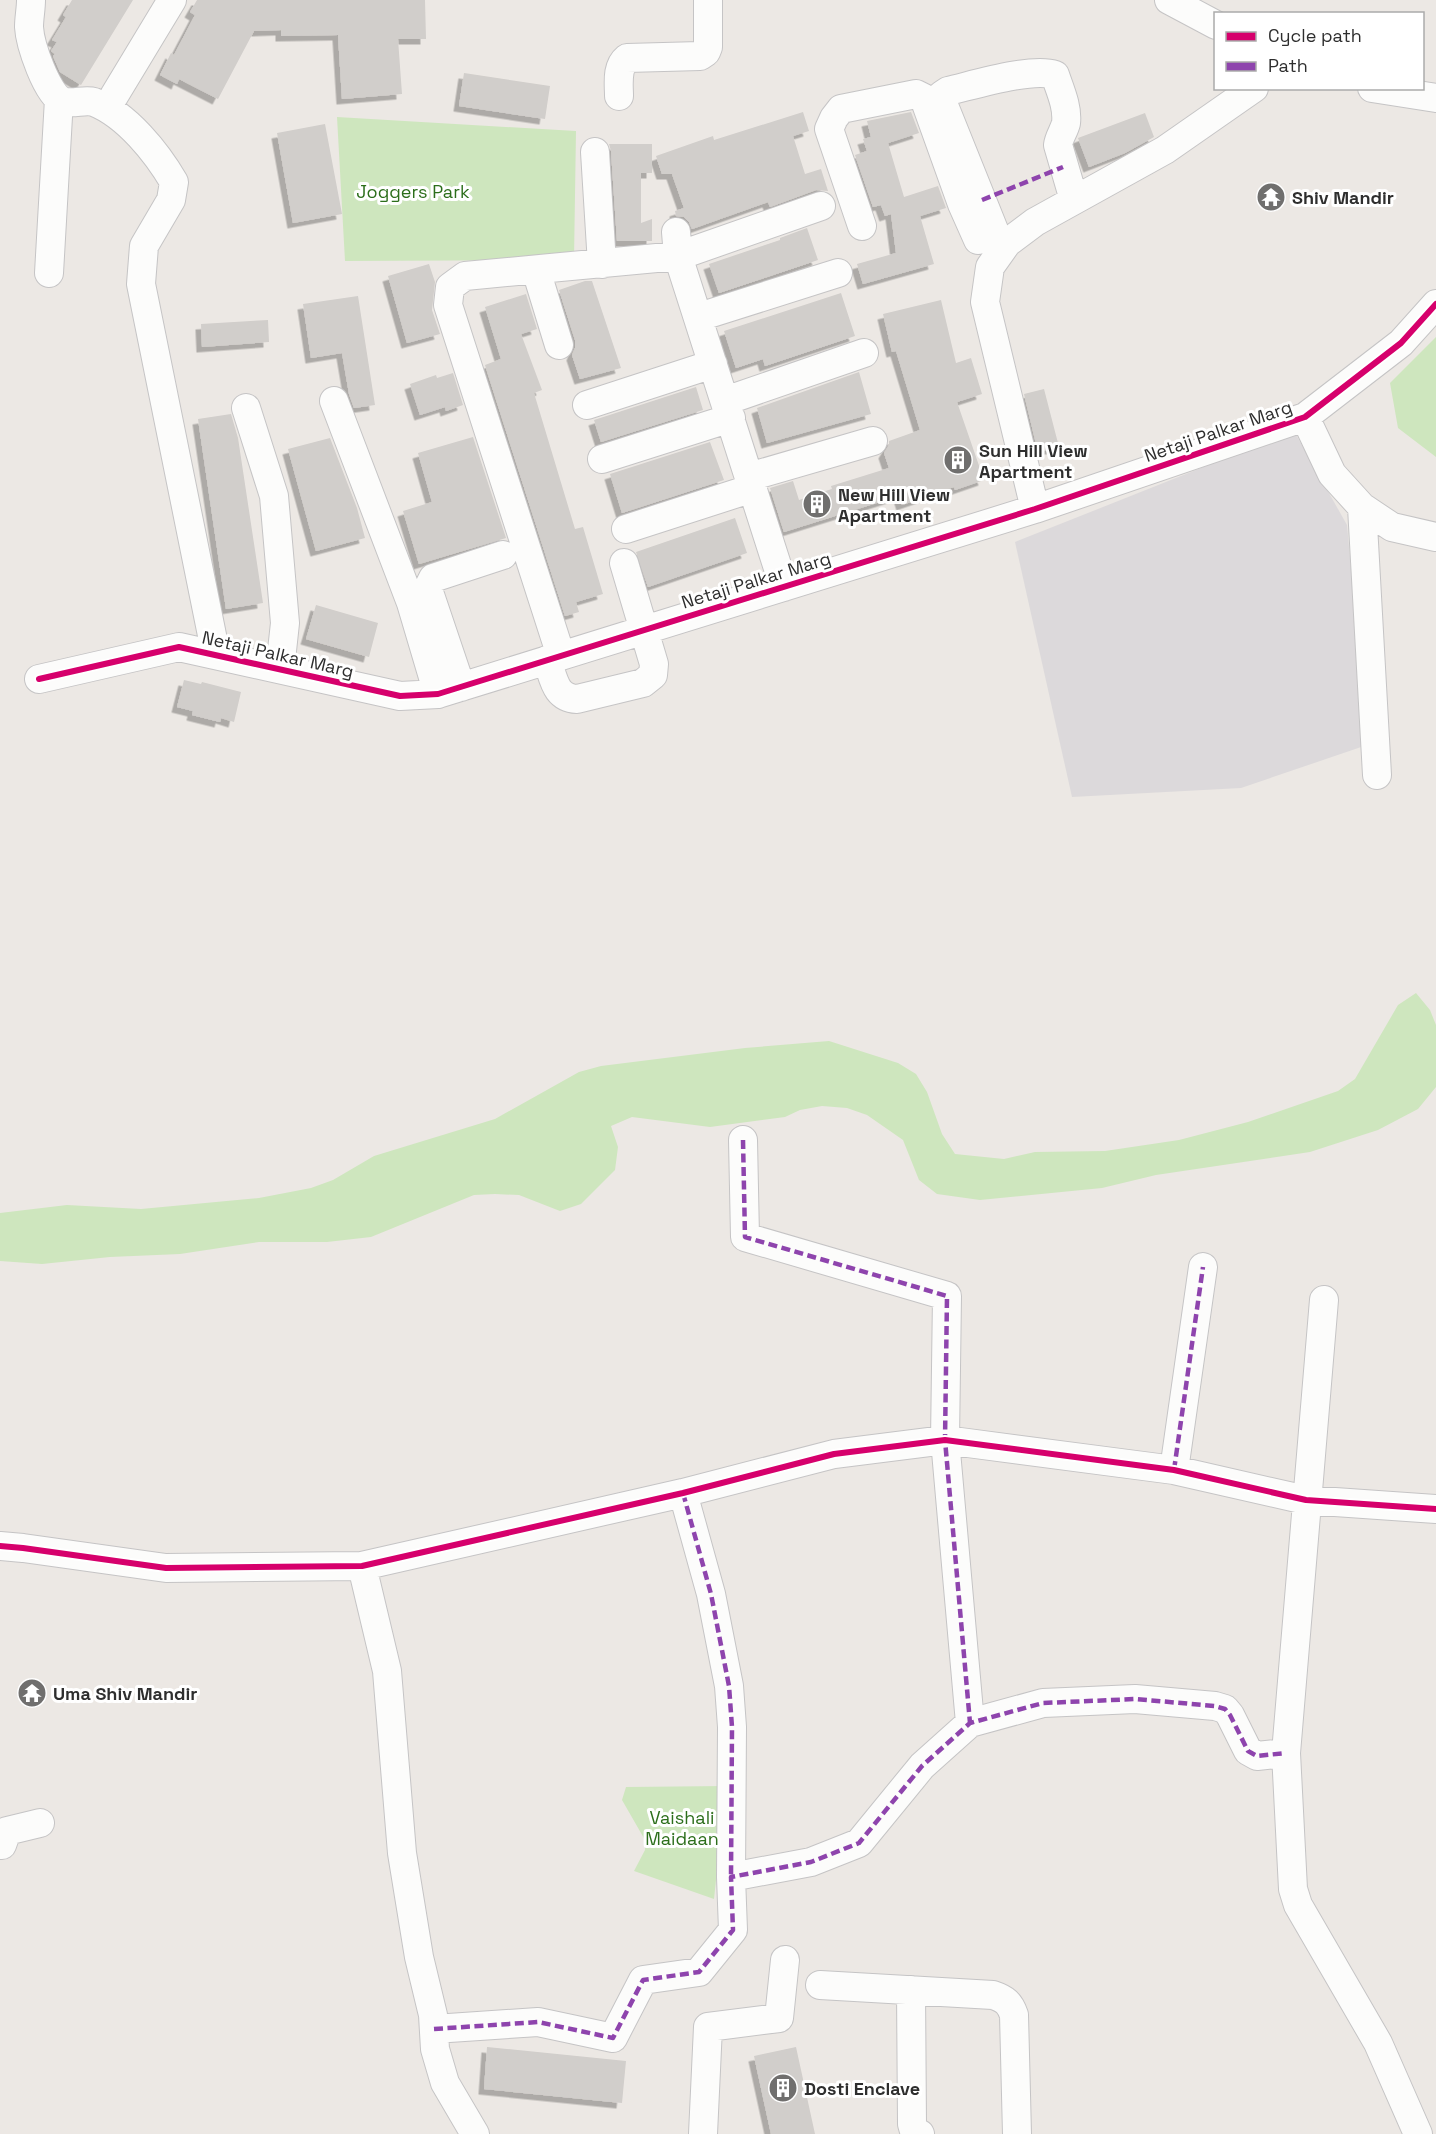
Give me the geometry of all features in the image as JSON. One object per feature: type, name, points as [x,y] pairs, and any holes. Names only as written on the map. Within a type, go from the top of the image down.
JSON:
[{"type":"street","points":[[31,0],[29,30],[40,67],[51,90],[66,103],[93,102],[124,121],[159,157],[174,182],[171,200],[144,246],[141,284],[216,655]]},
{"type":"street","points":[[114,96],[172,0]]},
{"type":"street","points":[[620,96],[620,69],[622,62],[627,58],[700,56],[706,52],[708,47],[708,0]]},
{"type":"street","points":[[1169,0],[1214,24]]},
{"type":"street","points":[[996,259],[942,95],[948,91],[1030,73],[1047,72],[1055,75],[1065,105],[1066,124],[1059,137],[1058,145],[1074,200]]},
{"type":"street","points":[[1035,509],[986,302],[996,259],[1007,243],[1035,222],[1165,150],[1251,90]]},
{"type":"street","points":[[1385,90],[1436,98]]},
{"type":"street","points":[[862,226],[829,129],[841,109],[916,94],[924,98],[962,204],[996,259]]},
{"type":"street","points":[[49,273],[59,99]]},
{"type":"street","points":[[595,152],[602,264]]},
{"type":"street","points":[[624,563],[654,664],[653,675],[643,683],[569,699],[559,692],[554,658],[448,305],[450,287],[465,276],[602,264],[821,206]]},
{"type":"street","points":[[677,244],[784,587]]},
{"type":"street","points":[[536,270],[559,345]]},
{"type":"street","points":[[699,317],[838,273]]},
{"type":"street","name":"Netaji Palkar Marg","points":[[39,679],[179,647],[400,696],[450,690],[1035,509],[1305,417],[1401,343],[1436,304]]},
{"type":"street","points":[[602,459],[728,410],[864,353]]},
{"type":"street","points":[[587,405],[713,364]]},
{"type":"street","points":[[334,401],[411,603],[450,690]]},
{"type":"street","points":[[246,408],[274,496],[285,623],[280,669]]},
{"type":"street","points":[[1305,417],[1332,474],[1362,507],[1392,527],[1436,537]]},
{"type":"street","points":[[626,529],[751,482],[873,441]]},
{"type":"street","points":[[1362,507],[1377,775]]},
{"type":"street","points":[[450,690],[429,586],[433,578],[503,555]]},
{"type":"street","points":[[743,1140],[745,1237],[947,1296],[945,1440],[970,1723]]},
{"type":"street","points":[[1174,1470],[1203,1267]]},
{"type":"street","points":[[1324,1300],[1286,1753],[1293,1889],[1299,1905],[1378,2043],[1418,2134]]},
{"type":"street","points":[[0,1546],[166,1568],[362,1566],[683,1493],[834,1454],[945,1440],[1174,1470],[1306,1500],[1436,1509]]},
{"type":"street","points":[[434,2029],[538,2022],[613,2038],[643,1980],[699,1972],[733,1930],[732,1727],[729,1686],[711,1594],[683,1493]]},
{"type":"street","points":[[362,1566],[387,1671],[402,1853],[419,1957],[426,1981],[435,2049],[445,2083],[475,2134]]},
{"type":"street","points":[[731,1877],[811,1862],[859,1843],[922,1766],[970,1723],[1043,1703],[1135,1699],[1215,1706],[1225,1709],[1230,1715],[1248,1751],[1257,1756],[1286,1753]]},
{"type":"street","points":[[0,1845],[7,1831],[40,1823]]},
{"type":"street","points":[[703,2134],[708,2027],[779,2018],[785,1960]]},
{"type":"street","points":[[820,1985],[993,1995],[1003,1998],[1011,2006],[1014,2015],[1017,2134]]},
{"type":"street","points":[[911,1990],[912,2124],[915,2131],[920,2134]]},
{"type":"shaded area","points":[[1294,431],[1347,525],[1367,745],[1241,788],[1072,797],[1015,542]]},
{"type":"green space","name":"Joggers Park","points":[[337,117],[576,131],[574,260],[345,261]]},
{"type":"green space","points":[[1436,337],[1436,457],[1398,428],[1390,383]]},
{"type":"green space","points":[[1416,993],[1430,1010],[1436,1025],[1436,1087],[1418,1109],[1378,1130],[1310,1152],[1156,1175],[1102,1188],[980,1200],[937,1194],[919,1180],[903,1140],[867,1115],[847,1108],[822,1106],[800,1110],[785,1117],[710,1127],[632,1117],[611,1126],[618,1147],[615,1170],[581,1204],[560,1211],[519,1195],[474,1195],[371,1237],[327,1242],[259,1242],[180,1254],[110,1257],[42,1264],[0,1261],[0,1213],[67,1205],[141,1209],[259,1198],[311,1188],[333,1180],[374,1156],[495,1119],[579,1072],[601,1066],[745,1048],[829,1041],[898,1063],[916,1074],[927,1092],[942,1134],[955,1154],[1004,1159],[1035,1152],[1105,1151],[1179,1140],[1248,1122],[1338,1091],[1355,1079],[1398,1005]]},
{"type":"green space","name":"Vaishali Maidaan","points":[[726,1786],[714,1899],[634,1871],[645,1850],[645,1840],[622,1800],[626,1787]]},
{"type":"building","points":[[72,0],[133,0],[81,85],[60,72],[53,56],[55,54],[51,51],[57,42],[52,40],[66,17],[63,15]]},
{"type":"building","points":[[197,0],[425,0],[426,39],[398,39],[402,94],[342,99],[338,35],[281,36],[281,30],[254,31],[218,99],[179,79],[177,84],[160,75],[171,53],[174,55],[195,15],[190,12]]},
{"type":"building","points":[[464,73],[550,86],[545,119],[459,106]]},
{"type":"building","points":[[803,112],[809,131],[793,136],[805,174],[821,169],[828,191],[816,190],[770,207],[768,202],[692,229],[684,217],[676,216],[675,211],[684,208],[672,174],[662,174],[656,156],[713,136],[714,140]]},
{"type":"building","points":[[911,112],[919,133],[888,143],[904,197],[938,186],[946,208],[920,216],[934,264],[863,284],[857,264],[896,253],[891,214],[885,216],[881,205],[873,207],[855,155],[867,151],[863,139],[871,137],[867,121]]},
{"type":"building","points":[[1145,113],[1154,137],[1125,153],[1089,167],[1078,138]]},
{"type":"building","points":[[325,124],[342,214],[293,223],[277,133]]},
{"type":"building","points":[[609,144],[652,144],[652,173],[641,173],[641,223],[652,219],[652,241],[617,241]]},
{"type":"building","points":[[807,228],[818,260],[719,293],[709,264],[780,240],[780,238]]},
{"type":"building","points":[[429,264],[435,282],[432,310],[440,334],[407,343],[388,276]]},
{"type":"building","points":[[585,281],[592,281],[621,368],[580,379],[572,355],[575,340],[559,290]]},
{"type":"building","points":[[841,293],[855,336],[765,366],[763,359],[736,368],[724,331]]},
{"type":"building","points":[[526,294],[537,329],[521,334],[542,390],[534,393],[575,529],[583,527],[603,594],[576,602],[579,612],[565,616],[485,365],[501,359],[485,307]]},
{"type":"building","points":[[358,296],[375,405],[354,408],[349,394],[342,353],[311,358],[303,304]]},
{"type":"building","points":[[941,300],[956,363],[971,358],[982,394],[957,402],[984,480],[955,490],[954,487],[902,505],[899,496],[784,532],[770,488],[793,481],[799,500],[832,489],[831,486],[889,468],[884,453],[889,441],[920,430],[896,351],[892,352],[883,314]]},
{"type":"building","points":[[268,320],[269,342],[202,347],[201,324]]},
{"type":"building","points":[[859,372],[871,414],[767,443],[757,408]]},
{"type":"building","points":[[453,373],[463,405],[446,411],[445,407],[420,415],[410,384],[436,375],[437,378]]},
{"type":"building","points":[[696,387],[703,410],[601,442],[594,420]]},
{"type":"building","points":[[1044,389],[1059,447],[1038,452],[1024,394]]},
{"type":"building","points":[[231,414],[238,438],[263,603],[226,609],[198,419]]},
{"type":"building","points":[[473,437],[506,538],[419,564],[403,511],[432,502],[418,453]]},
{"type":"building","points":[[330,438],[357,508],[365,538],[316,551],[288,449]]},
{"type":"building","points":[[710,442],[724,480],[622,513],[610,474]]},
{"type":"building","points":[[735,518],[747,553],[648,587],[636,552]]},
{"type":"building","points":[[316,605],[378,623],[369,657],[306,639]]},
{"type":"building","points":[[184,680],[241,692],[234,722],[221,718],[220,722],[192,715],[193,711],[177,707]]},
{"type":"building","points":[[487,2047],[626,2061],[622,2103],[484,2089]]},
{"type":"building","name":"Dosti Enclave","points":[[796,2047],[815,2134],[771,2134],[754,2056]]},
{"type":"marked path","points":[[982,200],[1063,167]]},
{"type":"marked path","points":[[743,1140],[745,1237],[947,1296],[945,1440],[970,1723]]},
{"type":"marked path","points":[[1174,1470],[1203,1267]]},
{"type":"marked path","points":[[683,1493],[711,1594],[729,1686],[732,1727],[731,1877]]},
{"type":"marked path","points":[[434,2029],[538,2022],[613,2038],[643,1980],[699,1972],[733,1930],[731,1877],[811,1862],[859,1843],[922,1766],[970,1723],[1043,1703],[1135,1699],[1215,1706],[1225,1709],[1230,1715],[1248,1751],[1257,1756],[1286,1753]]},
{"type":"cycle path","points":[[39,679],[179,647],[400,696],[438,694],[1035,509],[1305,417],[1401,343],[1436,304]]},
{"type":"cycle path","points":[[0,1546],[166,1568],[362,1566],[683,1493],[834,1454],[945,1440],[1174,1470],[1306,1500],[1436,1509]]},
{"type":"place","name":"Shiv Mandir","points":[[1271,197]]},
{"type":"place","name":"Sun Hill View Apartment","points":[[958,460]]},
{"type":"place","name":"New Hill View Apartment","points":[[817,504]]},
{"type":"place","name":"Uma Shiv Mandir","points":[[32,1693]]},
{"type":"place","name":"Dosti Enclave","points":[[783,2088]]}]
